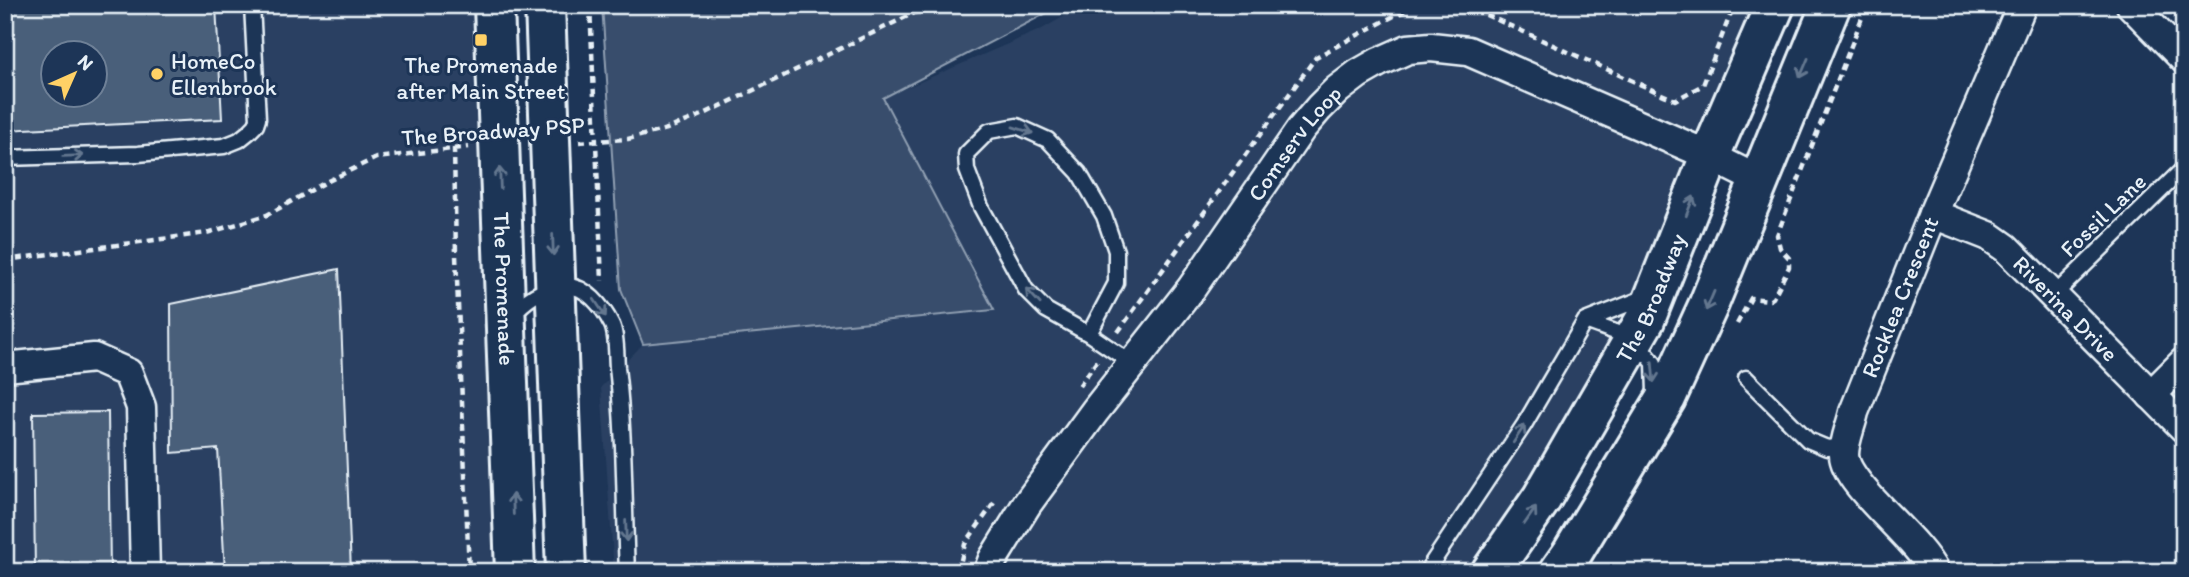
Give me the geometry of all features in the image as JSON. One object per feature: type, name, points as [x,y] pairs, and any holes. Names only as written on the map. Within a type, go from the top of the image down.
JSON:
[{"type":"main road","name":"The Promenade","points":[[494,5],[515,572]]},
{"type":"main road","points":[[545,5],[566,572]]},
{"type":"main road","name":"The Broadway","points":[[1491,572],[1548,488],[1645,320],[1710,156],[1775,5]]},
{"type":"main road","points":[[1559,572],[1666,397],[1708,306],[1831,5]]},
{"type":"street","name":"Rocklea Crescent","points":[[1934,572],[1915,543],[1851,476],[1844,458],[1845,446],[1854,412],[1933,214],[2022,5]]},
{"type":"street","points":[[2132,5],[2184,59]]},
{"type":"street","name":"Comserv Loop","points":[[988,572],[993,559],[1027,504],[1191,289],[1301,129],[1337,90],[1379,62],[1408,49],[1431,47],[1468,51],[1710,156],[1758,180]]},
{"type":"street","name":"Riverina Drive","points":[[1933,214],[1989,236],[2006,248],[2184,428]]},
{"type":"street","points":[[5,367],[94,358],[128,373],[141,407],[145,572]]},
{"type":"street","points":[[2151,395],[2184,362]]},
{"type":"lane","points":[[5,158],[138,154],[224,146],[239,140],[256,125],[258,119],[251,5]]},
{"type":"lane","points":[[1089,334],[1116,283],[1116,251],[1104,216],[1079,173],[1048,140],[1017,126],[989,131],[966,153],[967,170],[981,206],[1026,290],[1046,310],[1133,363]]},
{"type":"lane","name":"Fossil Lane","points":[[2054,295],[2184,168]]},
{"type":"lane","points":[[506,323],[520,306],[538,293],[555,286],[574,285],[595,299],[613,327],[619,382],[627,572]]},
{"type":"lane","points":[[1426,572],[1524,425],[1585,321],[1657,293]]},
{"type":"lane","points":[[1585,321],[1634,339],[1654,363],[1655,394],[1644,433]]},
{"type":"lane","points":[[1746,378],[1808,439],[1827,447],[1845,446]]},
{"type":"path","points":[[606,5],[656,8],[706,5]]},
{"type":"path","name":"The Broadway PSP","points":[[550,143],[628,139],[667,129],[713,110],[931,5]]},
{"type":"path","points":[[1072,396],[1316,57],[1415,5]]},
{"type":"path","points":[[1464,5],[1675,100],[1703,86],[1734,5]]},
{"type":"path","name":"The Broadway PSP","points":[[5,260],[207,233],[267,215],[376,158],[499,145]]},
{"type":"path","points":[[454,148],[469,572]]},
{"type":"path","points":[[958,572],[965,544],[996,501]]},
{"type":"shaded area","points":[[5,5],[494,5],[515,572],[5,572]]},
{"type":"shaded area","points":[[602,5],[1062,5],[883,98],[994,310],[643,344],[621,289]]},
{"type":"shaded area","points":[[1084,5],[1756,5],[1656,257],[1500,572],[614,572],[601,387],[643,344],[993,310],[883,98],[1042,29]]},
{"type":"building","name":"HomeCo Ellenbrook","points":[[5,5],[216,5],[222,119],[5,130]]},
{"type":"building","points":[[339,269],[351,572],[225,572],[218,449],[172,453],[171,304]]},
{"type":"building","points":[[108,412],[110,572],[35,572],[33,413]]},
{"type":"place","name":"The Promenade after Main Street","points":[[481,40]]},
{"type":"place","name":"HomeCo Ellenbrook","points":[[157,74]]}]
